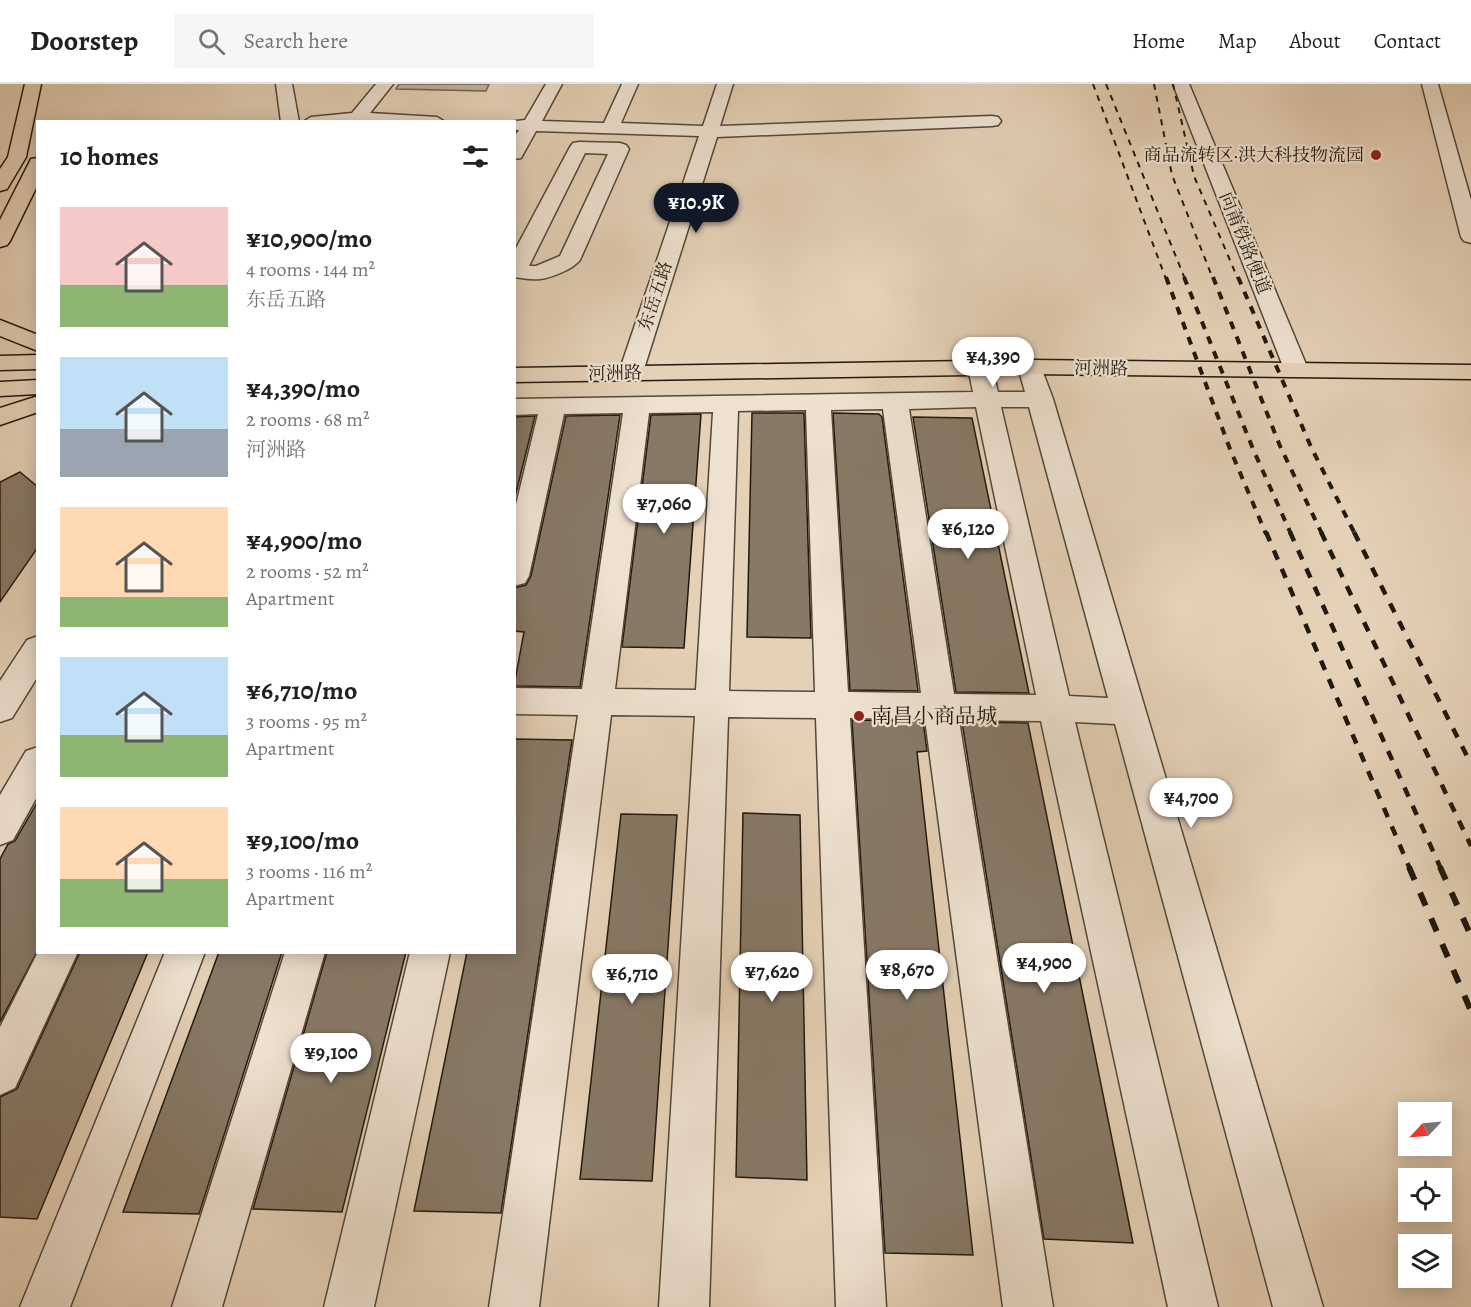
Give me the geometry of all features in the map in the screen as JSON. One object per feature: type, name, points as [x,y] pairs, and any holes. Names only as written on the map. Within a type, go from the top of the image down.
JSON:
[{"type":"main road","points":[[0,185],[17,157],[33,84]]},
{"type":"main road","points":[[0,241],[36,167]]},
{"type":"main road","points":[[0,327],[36,344]]},
{"type":"main road","points":[[697,350],[1298,347]]},
{"type":"main road","points":[[1413,349],[1471,350]]},
{"type":"main road","points":[[0,363],[36,362]]},
{"type":"main road","name":"河洲路","points":[[516,375],[636,366],[983,384],[1296,369],[1471,372]]},
{"type":"main road","points":[[0,388],[36,387]]},
{"type":"main road","points":[[0,417],[36,404]]},
{"type":"street","points":[[284,84],[290,120]]},
{"type":"street","points":[[355,120],[385,84]]},
{"type":"street","points":[[516,147],[522,125],[554,84]]},
{"type":"street","points":[[610,128],[630,84]]},
{"type":"street","name":"东岳五路","points":[[514,1307],[597,702],[636,366],[726,84]]},
{"type":"street","name":"向莆铁路便道","points":[[1181,84],[1298,347],[1296,369]]},
{"type":"street","points":[[1430,84],[1471,237]]},
{"type":"street","points":[[522,125],[710,131],[992,121]]},
{"type":"street","points":[[516,269],[579,147],[620,149],[569,260],[539,273],[516,271]]},
{"type":"street","points":[[525,210],[590,213]]},
{"type":"street","points":[[516,407],[553,406],[636,366],[726,404],[895,401],[983,384],[1035,383],[1298,1307]]},
{"type":"street","points":[[983,384],[1193,1307]]},
{"type":"street","points":[[895,401],[1028,1307]]},
{"type":"street","points":[[818,402],[861,1307]]},
{"type":"street","points":[[684,1307],[726,404]]},
{"type":"street","points":[[516,567],[553,406]]},
{"type":"street","points":[[12,698],[36,652]]},
{"type":"street","points":[[516,701],[1129,711]]},
{"type":"street","points":[[0,829],[36,765]]},
{"type":"street","points":[[0,1073],[57,954]]},
{"type":"street","points":[[45,1307],[184,954]]},
{"type":"street","points":[[197,1307],[304,954]]},
{"type":"street","points":[[350,1307],[430,954]]},
{"type":"shaded area","points":[[399,84],[489,84],[486,91],[396,89]]},
{"type":"building","points":[[752,413],[804,413],[811,638],[747,637]]},
{"type":"building","points":[[833,413],[879,414],[882,417],[918,691],[850,690]]},
{"type":"building","points":[[701,414],[684,648],[622,647],[651,415]]},
{"type":"building","points":[[620,415],[580,687],[516,686],[524,632],[516,631],[516,588],[526,585],[531,576],[566,416]]},
{"type":"building","points":[[535,416],[516,493],[516,417]]},
{"type":"building","points":[[913,417],[972,418],[1029,693],[956,692]]},
{"type":"building","points":[[20,472],[36,485],[36,550],[0,602],[0,482]]},
{"type":"building","points":[[852,720],[923,721],[927,751],[917,752],[973,1255],[885,1253]]},
{"type":"building","points":[[962,722],[1028,723],[1133,1243],[1044,1239]]},
{"type":"building","points":[[516,739],[572,740],[501,1213],[414,1211],[467,954],[516,954]]},
{"type":"building","points":[[36,804],[36,954],[0,1022],[0,859],[8,844],[15,841]]},
{"type":"building","points":[[743,813],[800,815],[807,1180],[736,1177]]},
{"type":"building","points":[[621,814],[677,815],[652,1181],[580,1179]]},
{"type":"building","points":[[79,954],[147,954],[37,1219],[0,1217],[0,1097],[17,1089]]},
{"type":"building","points":[[218,954],[281,954],[199,1214],[123,1212]]},
{"type":"building","points":[[326,954],[406,954],[342,1212],[253,1209]]},
{"type":"railway","points":[[1093,84],[1166,279]]},
{"type":"railway","points":[[1106,84],[1185,279]]},
{"type":"railway","points":[[1154,84],[1172,175],[1213,279]]},
{"type":"railway","points":[[1173,84],[1194,176],[1238,279]]},
{"type":"railway","points":[[1166,277],[1230,449],[1266,534]]},
{"type":"railway","points":[[1184,277],[1253,449],[1291,534]]},
{"type":"railway","points":[[1213,277],[1280,446],[1322,534]]},
{"type":"railway","points":[[1238,277],[1311,447],[1355,534]]},
{"type":"railway","points":[[1266,532],[1410,869]]},
{"type":"railway","points":[[1290,532],[1441,869]]},
{"type":"railway","points":[[1321,532],[1471,846]]},
{"type":"railway","points":[[1354,532],[1471,764]]},
{"type":"railway","points":[[1409,867],[1471,1011]]},
{"type":"railway","points":[[1440,867],[1471,936]]},
{"type":"place","name":"商品流转区·洪大科技物流园","points":[[1376,155]]},
{"type":"place","name":"南昌小商品城","points":[[859,716]]}]
